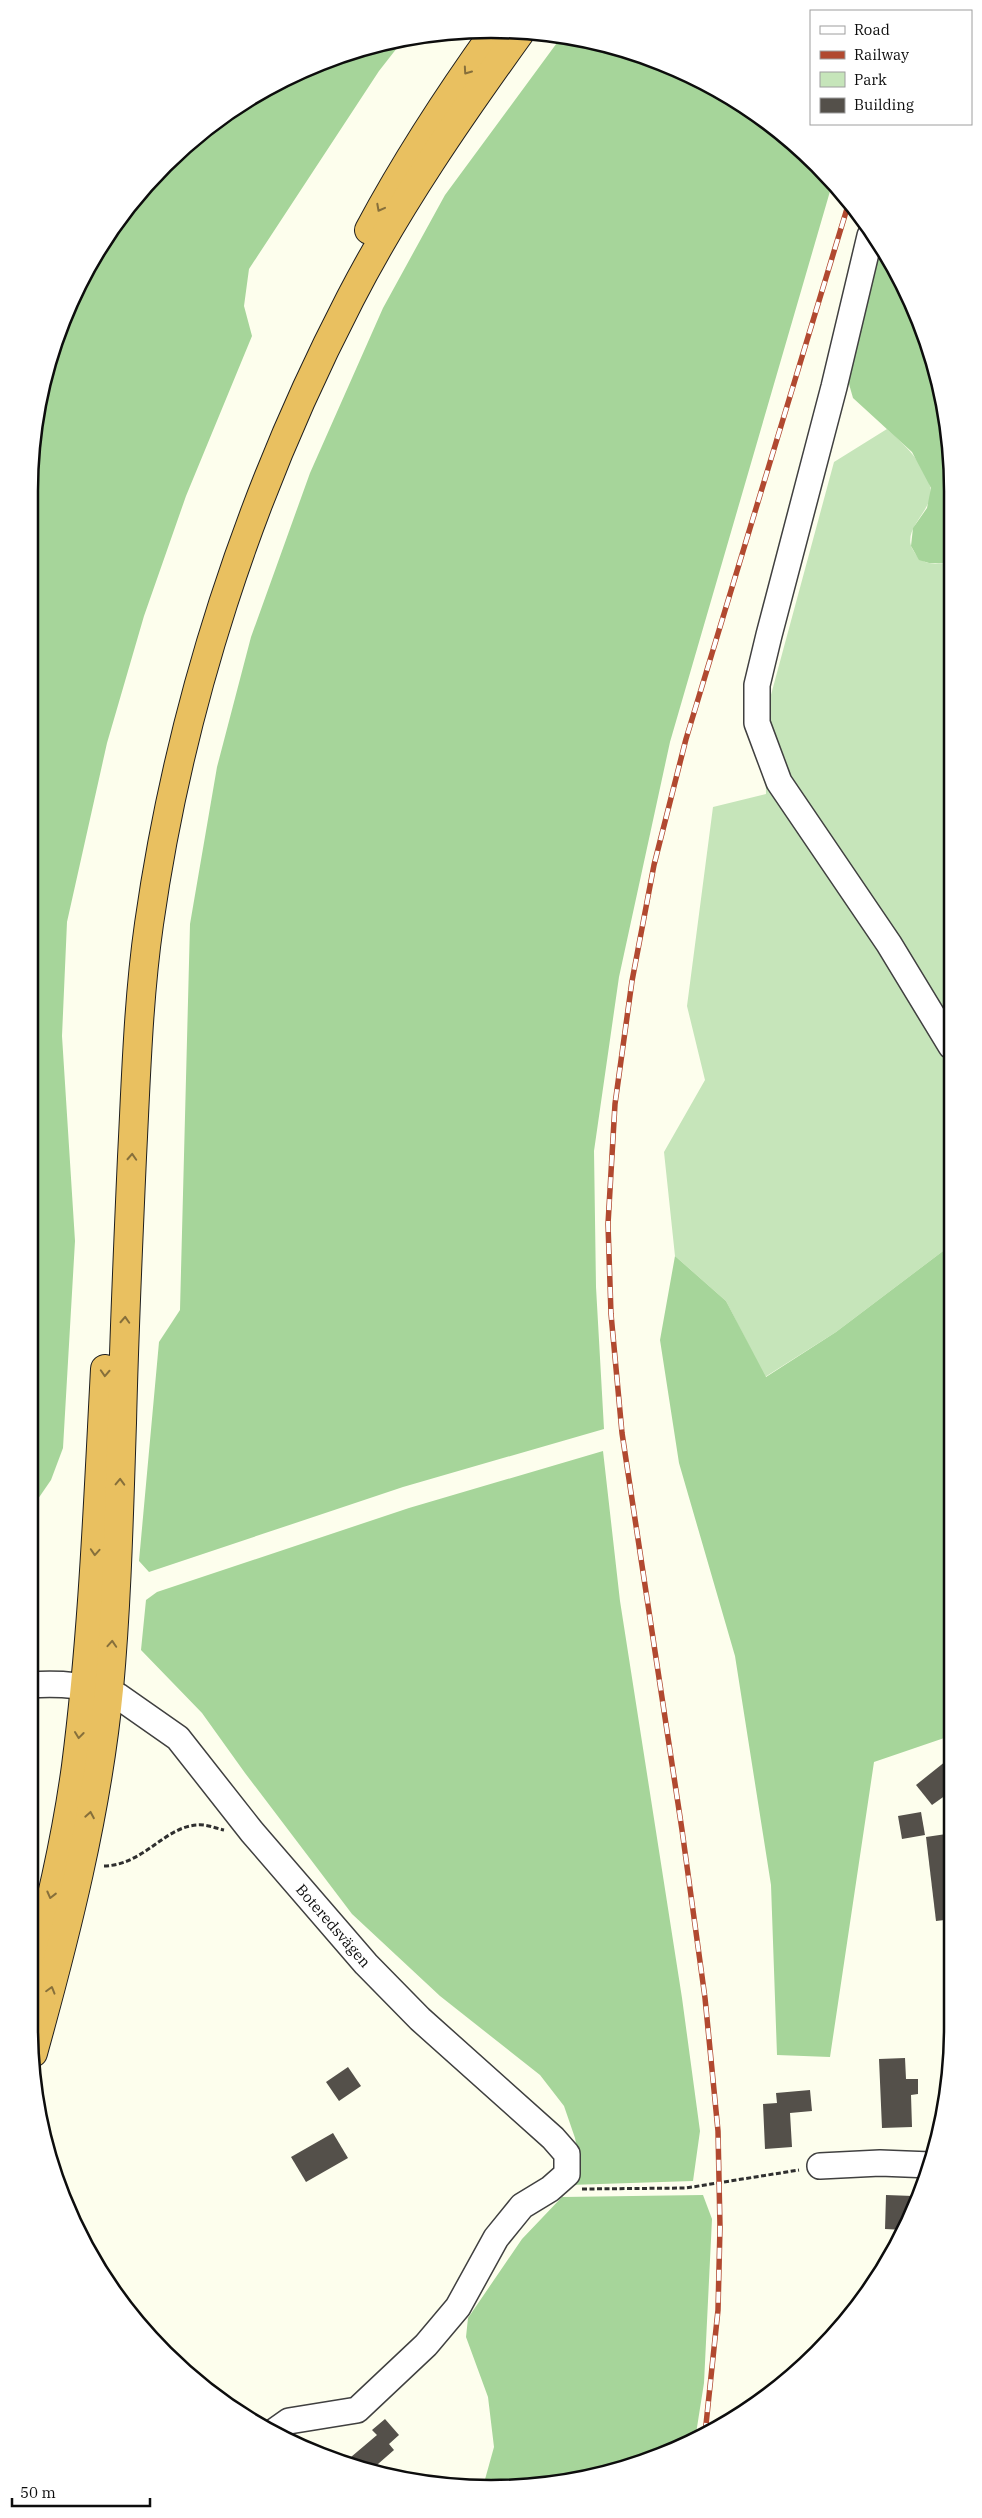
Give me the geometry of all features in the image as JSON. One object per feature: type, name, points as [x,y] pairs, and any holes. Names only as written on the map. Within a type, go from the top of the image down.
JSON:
[{"type":"highway","points":[[38,2036],[58,1966],[82,1864],[98,1771],[98,1503],[122,1017],[132,926],[165,750],[218,565],[256,463],[297,368],[394,184],[450,95],[490,38]]},
{"type":"highway","points":[[38,1948],[60,1857],[76,1768],[97,1690],[116,1589],[125,1317],[140,1017],[149,928],[181,753],[234,568],[311,376],[353,293],[412,191],[467,106],[516,38]]},
{"type":"street","points":[[869,240],[834,387],[757,685],[757,724],[779,782],[889,944],[944,1034]]},
{"type":"street","points":[[38,1684],[55,1683],[97,1690]]},
{"type":"street","name":"Boteredsvägen","points":[[97,1690],[118,1696],[178,1738],[252,1832],[366,1964],[420,2019],[554,2138],[566,2154],[567,2174],[550,2189]]},
{"type":"street","points":[[820,2166],[880,2163],[923,2165]]},
{"type":"street","points":[[279,2428],[289,2421],[357,2410],[426,2345],[458,2307],[496,2238],[522,2206],[550,2189]]},
{"type":"path","points":[[550,2189],[686,2188],[820,2166]]},
{"type":"green space","points":[[557,42],[608,53],[637,62],[692,84],[718,98],[767,131],[812,170],[830,190],[670,742],[619,977],[594,1151],[596,1287],[604,1429],[403,1487],[149,1572],[139,1561],[159,1342],[180,1310],[190,924],[217,767],[251,637],[310,473],[383,308],[445,195]]},
{"type":"green space","points":[[397,47],[379,71],[249,269],[244,306],[252,336],[186,496],[144,616],[107,743],[67,922],[62,1036],[75,1241],[63,1448],[51,1480],[38,1499],[38,461],[46,403],[53,374],[72,317],[98,264],[131,215],[170,170],[215,131],[264,98],[317,72]]},
{"type":"green space","points":[[879,256],[898,290],[910,317],[929,374],[936,403],[944,461],[944,563],[929,563],[919,560],[911,546],[913,528],[927,508],[931,488],[912,452],[853,398],[847,377]]},
{"type":"green space","points":[[887,429],[907,448],[918,462],[930,486],[931,494],[928,503],[911,534],[910,542],[913,550],[924,562],[944,563],[944,1250],[836,1332],[765,1377],[726,1301],[675,1256],[664,1152],[705,1080],[687,1006],[713,807],[766,794],[765,717],[834,462]]},
{"type":"green space","points":[[944,1250],[944,1738],[874,1762],[830,2057],[777,2055],[771,1885],[735,1656],[679,1463],[660,1340],[675,1256],[726,1301],[766,1377],[836,1332]]},
{"type":"green space","points":[[603,1451],[620,1601],[682,1998],[700,2131],[693,2181],[569,2185],[579,2159],[575,2138],[564,2106],[540,2075],[440,1996],[352,1914],[202,1713],[141,1650],[146,1600],[157,1592],[409,1508]]},
{"type":"green space","points":[[703,2195],[712,2219],[704,2383],[696,2432],[637,2456],[579,2472],[521,2480],[485,2480],[494,2447],[488,2397],[466,2337],[468,2318],[522,2239],[562,2197]]},
{"type":"building","points":[[944,1763],[944,1796],[932,1805],[916,1785]]},
{"type":"building","points":[[921,1812],[925,1835],[902,1839],[898,1816]]},
{"type":"building","points":[[944,1834],[944,1920],[936,1921],[926,1837]]},
{"type":"building","points":[[905,2058],[906,2079],[918,2079],[918,2094],[911,2095],[912,2127],[882,2128],[879,2059]]},
{"type":"building","points":[[348,2067],[361,2086],[339,2101],[326,2082]]},
{"type":"building","points":[[810,2090],[812,2111],[790,2113],[792,2147],[765,2149],[763,2104],[777,2103],[776,2093]]},
{"type":"building","points":[[333,2133],[348,2158],[306,2182],[291,2157]]},
{"type":"building","points":[[886,2195],[912,2196],[897,2230],[885,2229]]},
{"type":"building","points":[[385,2419],[399,2435],[389,2444],[394,2450],[376,2466],[351,2457],[377,2435],[372,2430]]},
{"type":"railway","points":[[706,2427],[718,2310],[720,2227],[718,2131],[705,1998],[682,1830],[622,1433],[611,1314],[608,1224],[615,1104],[632,981],[654,865],[686,739],[847,210]]}]
